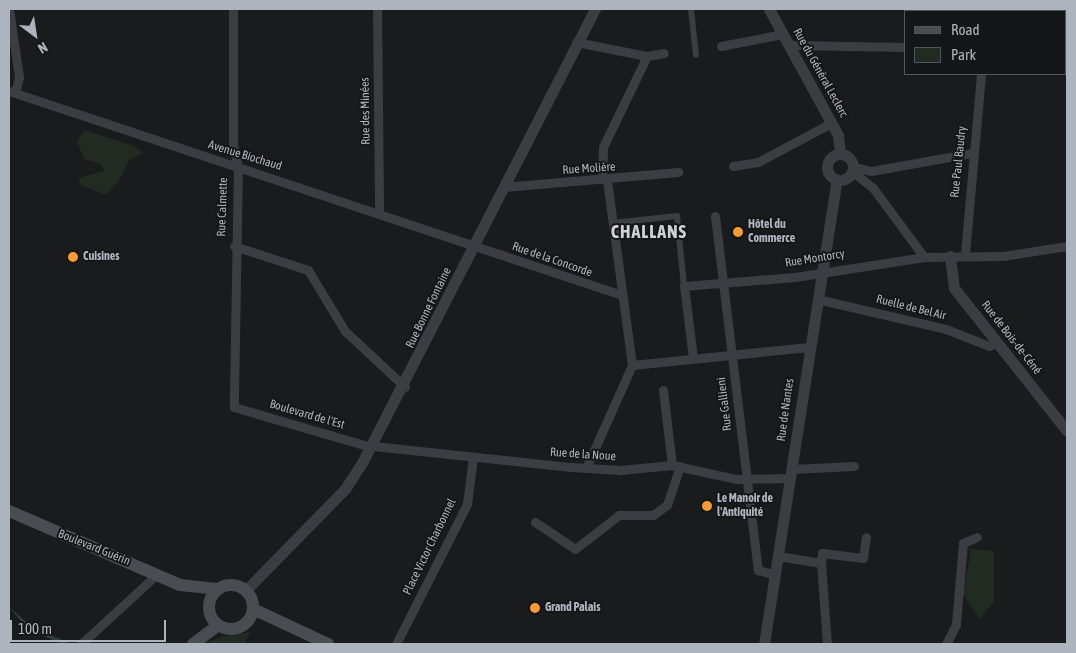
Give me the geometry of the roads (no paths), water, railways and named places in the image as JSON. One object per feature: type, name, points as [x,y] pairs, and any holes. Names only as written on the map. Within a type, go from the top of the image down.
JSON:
[{"type":"main road","name":"Boulevard Guérin","points":[[9,511],[180,585],[217,589]]},
{"type":"main road","name":"Boulevard Guérin","points":[[180,585],[212,616]]},
{"type":"main road","points":[[197,640],[212,616],[217,589],[235,585],[246,590],[250,615]]},
{"type":"main road","points":[[212,616],[230,629],[250,615]]},
{"type":"main road","points":[[250,615],[308,644]]},
{"type":"main road","points":[[250,615],[328,644]]},
{"type":"street","points":[[9,9],[19,77],[12,92]]},
{"type":"street","name":"Rue Calmette","points":[[233,9],[233,145],[238,166],[234,246],[234,407]]},
{"type":"street","name":"Rue des Minées","points":[[377,9],[379,213]]},
{"type":"street","name":"Rue Bonne Fontaine","points":[[246,590],[345,489],[373,444],[405,387],[503,187],[576,42],[595,9]]},
{"type":"street","points":[[691,9],[696,55]]},
{"type":"street","name":"Rue du Général Leclerc","points":[[769,9],[831,123],[840,153]]},
{"type":"street","points":[[720,46],[783,34]]},
{"type":"street","points":[[576,42],[647,56],[664,53]]},
{"type":"street","points":[[790,45],[904,47]]},
{"type":"street","points":[[586,468],[632,365],[613,223],[605,180],[603,147],[647,56]]},
{"type":"street","name":"Rue Paul Baudry","points":[[965,254],[972,153],[981,75]]},
{"type":"street","name":"Avenue Biochaud","points":[[12,92],[474,246]]},
{"type":"street","points":[[733,166],[758,162],[831,123]]},
{"type":"street","points":[[924,257],[873,188],[853,169],[848,156],[840,153],[827,165],[837,180],[853,169],[871,170],[972,153]]},
{"type":"street","name":"Rue Molière","points":[[503,187],[605,180],[678,172]]},
{"type":"street","name":"Rue de Nantes","points":[[764,644],[809,347],[837,180]]},
{"type":"street","points":[[613,223],[677,216],[693,358]]},
{"type":"street","name":"Rue Gallieni","points":[[715,216],[758,570],[775,575]]},
{"type":"street","points":[[234,246],[308,270],[345,330],[405,387]]},
{"type":"street","name":"Rue de la Concorde","points":[[474,246],[622,295]]},
{"type":"street","name":"Rue Montorcy","points":[[684,286],[821,271],[924,257],[965,254],[1003,256],[1067,246]]},
{"type":"street","name":"Rue de Bois-de-Céné","points":[[950,256],[954,288],[1067,431]]},
{"type":"street","name":"Ruelle de Bel Air","points":[[817,299],[946,329],[989,346],[997,342]]},
{"type":"street","points":[[632,365],[731,353],[809,347]]},
{"type":"street","points":[[535,522],[575,549],[618,515],[653,515],[667,505],[676,466],[663,390]]},
{"type":"street","name":"Boulevard de l'Est","points":[[234,407],[373,444]]},
{"type":"street","name":"Rue de la Noue","points":[[373,444],[473,457],[586,468],[676,466],[747,478],[854,466]]},
{"type":"street","name":"Place Victor Charbonnel","points":[[396,644],[467,504],[473,457]]},
{"type":"street","points":[[827,644],[821,563],[822,553],[863,558],[866,537]]},
{"type":"street","points":[[946,644],[956,624],[963,543],[977,537]]},
{"type":"street","points":[[778,556],[821,563]]},
{"type":"street","points":[[84,641],[156,575]]},
{"type":"place","name":"Hôtel du Commerce","points":[[738,232]]},
{"type":"place","name":"Cuisines","points":[[73,257]]},
{"type":"place","name":"Le Manoir de l'Antiquité","points":[[707,506]]},
{"type":"place","name":"Grand Palais","points":[[535,608]]},
{"type":"district","name":"CHALLANS","points":[[649,232]]}]
